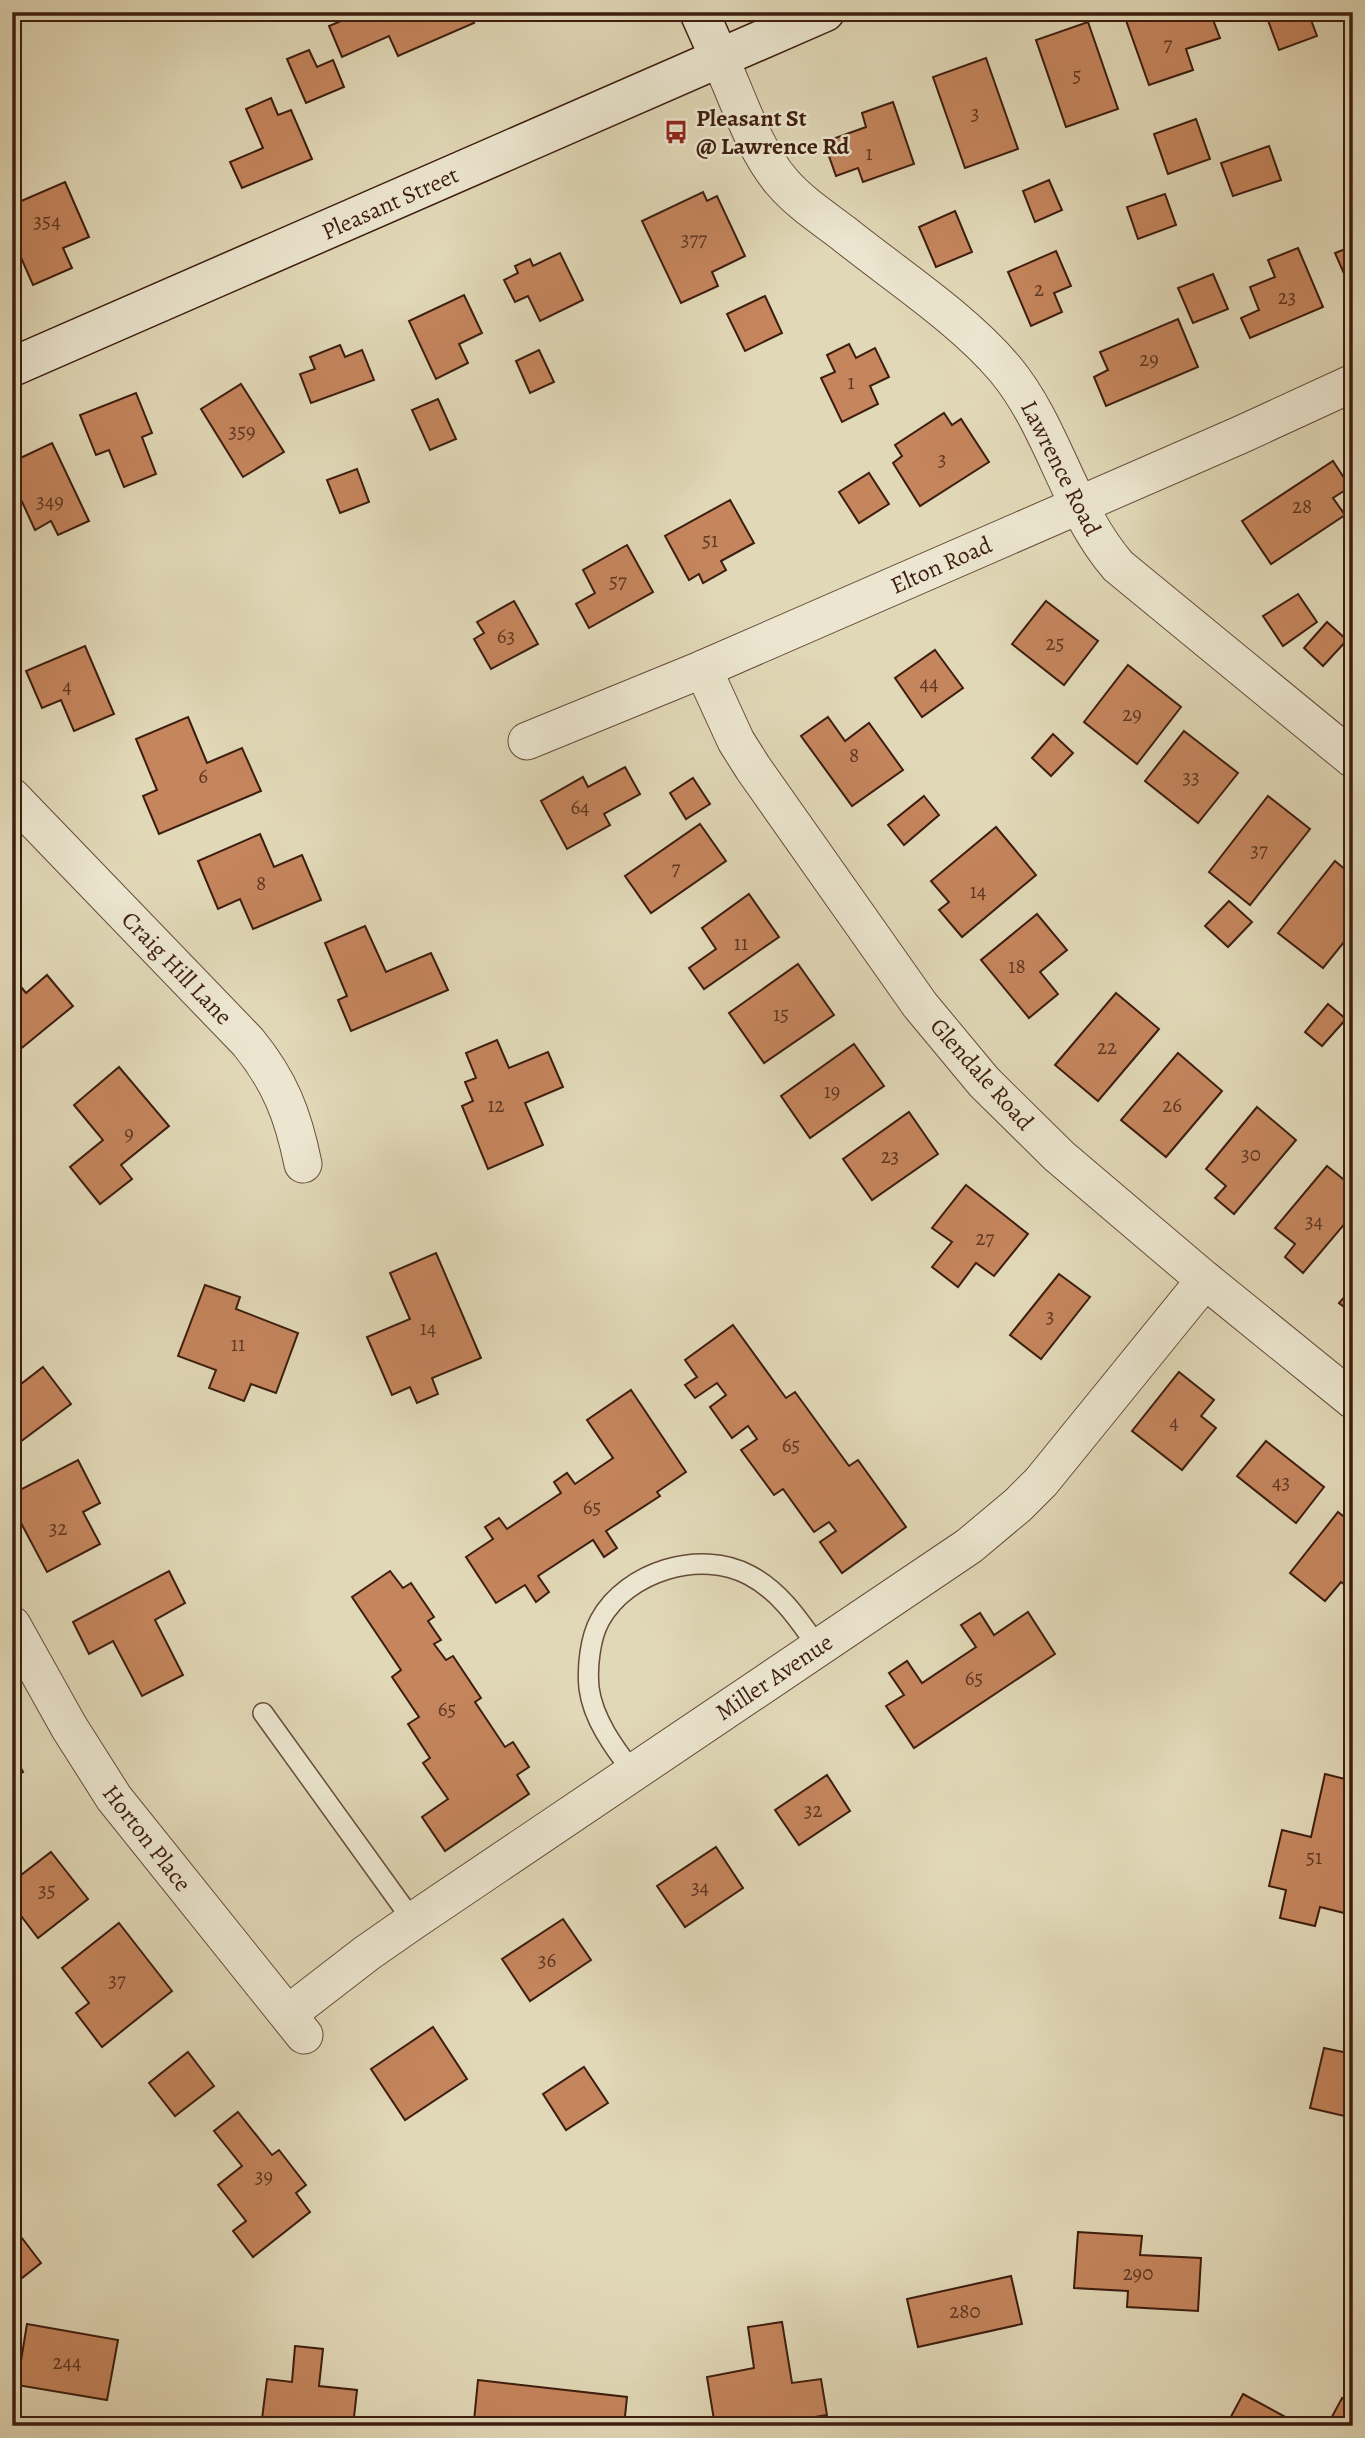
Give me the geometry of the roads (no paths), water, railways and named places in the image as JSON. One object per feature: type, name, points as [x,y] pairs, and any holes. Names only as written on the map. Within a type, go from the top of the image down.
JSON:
[{"type":"street","points":[[699,12],[720,60]]},
{"type":"street","name":"Pleasant Street","points":[[12,367],[825,12]]},
{"type":"street","name":"Lawrence Road","points":[[720,60],[760,146],[781,181],[804,203],[961,326],[1005,369],[1040,420],[1079,505],[1102,547],[1118,565],[1353,759]]},
{"type":"street","name":"Elton Road","points":[[527,741],[703,669],[1353,383]]},
{"type":"street","name":"Glendale Road","points":[[703,669],[736,740],[753,768],[912,994],[984,1082],[1059,1156],[1205,1280],[1353,1400]]},
{"type":"street","name":"Craig Hill Lane","points":[[12,797],[264,1061],[279,1085],[290,1111],[303,1164]]},
{"type":"street","name":"Miller Avenue","points":[[296,2025],[367,1953],[969,1546],[1041,1482],[1205,1280]]},
{"type":"street","name":"Horton Place","points":[[12,1625],[76,1739],[114,1798],[296,2025]]},
{"type":"lane","points":[[633,1772],[619,1754],[595,1710],[589,1688],[589,1664],[599,1621],[611,1605],[645,1578],[668,1569],[689,1565],[731,1567],[768,1587],[785,1603],[818,1647]]},
{"type":"lane","points":[[263,1713],[413,1922]]},
{"type":"place","name":"Pleasant St @ Lawrence Rd","points":[[676,132]]}]
